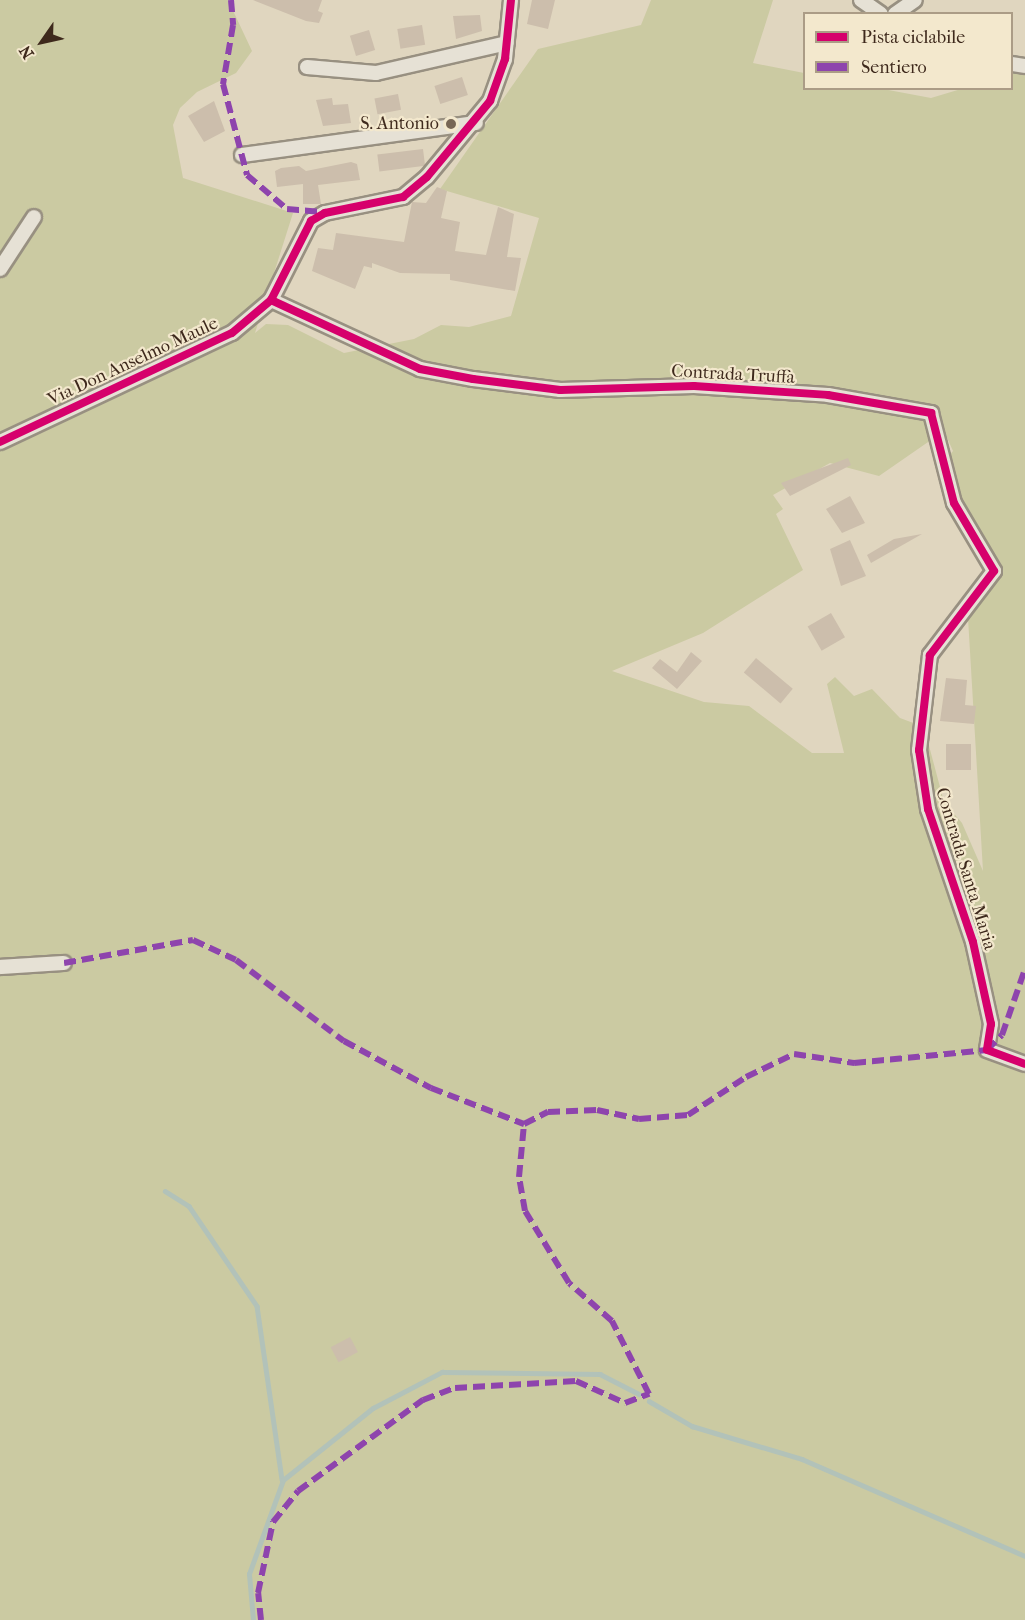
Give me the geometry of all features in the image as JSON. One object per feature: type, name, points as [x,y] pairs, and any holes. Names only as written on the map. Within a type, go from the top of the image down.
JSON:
[{"type":"street","points":[[271,300],[311,221],[325,213],[403,197],[476,123],[499,79],[507,43],[511,0]]},
{"type":"street","points":[[861,0],[878,12]]},
{"type":"street","points":[[898,12],[915,0]]},
{"type":"street","points":[[307,67],[376,73],[507,43]]},
{"type":"street","points":[[242,155],[476,123]]},
{"type":"street","points":[[0,268],[34,217]]},
{"type":"street","name":"Via Don Anselmo Maule","points":[[0,442],[232,333],[271,300]]},
{"type":"street","name":"Contrada Truffa","points":[[271,300],[420,369],[462,377],[560,390],[694,386],[828,395],[931,413],[954,502],[994,571],[930,655]]},
{"type":"street","name":"Contrada Santa Maria","points":[[930,655],[919,750],[928,809],[973,942],[991,1024],[987,1050],[1025,1064]]},
{"type":"street","points":[[0,968],[64,963]]},
{"type":"green space","points":[[0,0],[228,0],[252,51],[236,73],[197,92],[180,108],[173,125],[183,178],[293,213],[255,333],[266,324],[288,325],[344,353],[414,339],[441,325],[469,327],[511,316],[539,218],[440,189],[538,49],[641,25],[651,0],[773,0],[753,63],[803,73],[803,90],[888,90],[931,98],[958,90],[1013,90],[1013,73],[1025,69],[1025,1620],[0,1620]],"holes":[[[944,431],[953,451],[944,462],[943,495],[995,566],[993,584],[967,601],[983,871],[962,823],[944,802],[924,727],[900,718],[872,689],[854,696],[835,677],[827,684],[844,753],[812,753],[749,706],[704,702],[612,671],[703,633],[803,570],[776,514],[783,509],[773,495],[830,463],[879,476]]]},
{"type":"building","points":[[253,0],[322,0],[318,11],[323,13],[319,23],[306,21]]},
{"type":"building","points":[[532,0],[555,0],[548,29],[527,24]]},
{"type":"building","points":[[480,15],[482,31],[456,39],[453,16]]},
{"type":"building","points":[[422,25],[425,45],[400,49],[397,29]]},
{"type":"building","points":[[369,30],[375,50],[356,56],[350,36]]},
{"type":"building","points":[[462,77],[468,95],[440,104],[434,86]]},
{"type":"building","points":[[398,94],[401,110],[377,114],[374,99]]},
{"type":"building","points":[[332,98],[333,105],[348,104],[351,123],[323,126],[316,100]]},
{"type":"building","points":[[214,101],[225,131],[204,142],[188,116]]},
{"type":"building","points":[[423,149],[425,166],[379,171],[377,155]]},
{"type":"building","points":[[351,162],[357,164],[360,180],[318,185],[321,204],[303,204],[303,184],[277,187],[275,171],[281,168],[299,166],[306,171]]},
{"type":"building","points":[[437,187],[447,191],[441,218],[460,222],[455,251],[486,255],[498,207],[514,214],[507,257],[521,258],[515,291],[450,280],[450,274],[400,273],[372,263],[372,268],[364,266],[355,289],[312,271],[318,248],[333,250],[336,233],[404,242],[412,202],[426,203]]},
{"type":"building","points":[[848,458],[851,465],[790,496],[781,483]]},
{"type":"building","points":[[850,496],[865,523],[842,533],[826,509]]},
{"type":"building","points":[[922,534],[871,563],[867,555],[894,539]]},
{"type":"building","points":[[850,540],[866,576],[841,586],[830,549]]},
{"type":"building","points":[[831,613],[845,637],[822,651],[808,626]]},
{"type":"building","points":[[691,652],[702,661],[677,689],[652,668],[660,659],[677,672]]},
{"type":"building","points":[[756,658],[793,689],[781,703],[744,673]]},
{"type":"building","points":[[946,678],[967,680],[965,705],[976,706],[974,724],[940,721]]},
{"type":"building","points":[[946,744],[971,744],[971,770],[946,770]]},
{"type":"building","points":[[350,1337],[358,1352],[339,1362],[331,1347]]},
{"type":"waterway","points":[[165,1191],[189,1206],[257,1306],[282,1479]]},
{"type":"waterway","points":[[253,1620],[249,1574],[283,1480],[373,1408],[442,1372],[600,1374],[639,1394]]},
{"type":"waterway","points":[[649,1401],[692,1426],[802,1459],[1025,1556]]},
{"type":"marked path","points":[[231,0],[233,25],[223,84],[247,175],[287,209],[322,212]]},
{"type":"marked path","points":[[64,963],[193,940],[236,960],[344,1041],[431,1088],[524,1124]]},
{"type":"marked path","points":[[261,1620],[258,1593],[273,1522],[298,1491],[423,1400],[455,1388],[576,1381],[625,1403],[649,1394],[612,1321],[569,1283],[525,1211],[519,1177],[524,1124],[548,1112],[597,1110],[639,1119],[688,1115],[746,1077],[794,1054],[854,1063],[987,1050],[1002,1035],[1025,969]]},
{"type":"cycle path","points":[[0,442],[232,333],[271,300],[311,221],[325,213],[403,197],[427,177],[490,101],[505,59],[511,0]]},
{"type":"cycle path","points":[[271,300],[420,369],[473,379],[560,390],[694,386],[828,395],[931,413],[954,503],[994,571],[930,655],[919,750],[928,809],[973,942],[991,1024],[987,1050],[1025,1064]]},
{"type":"place","name":"S. Antonio","points":[[451,124]]}]
